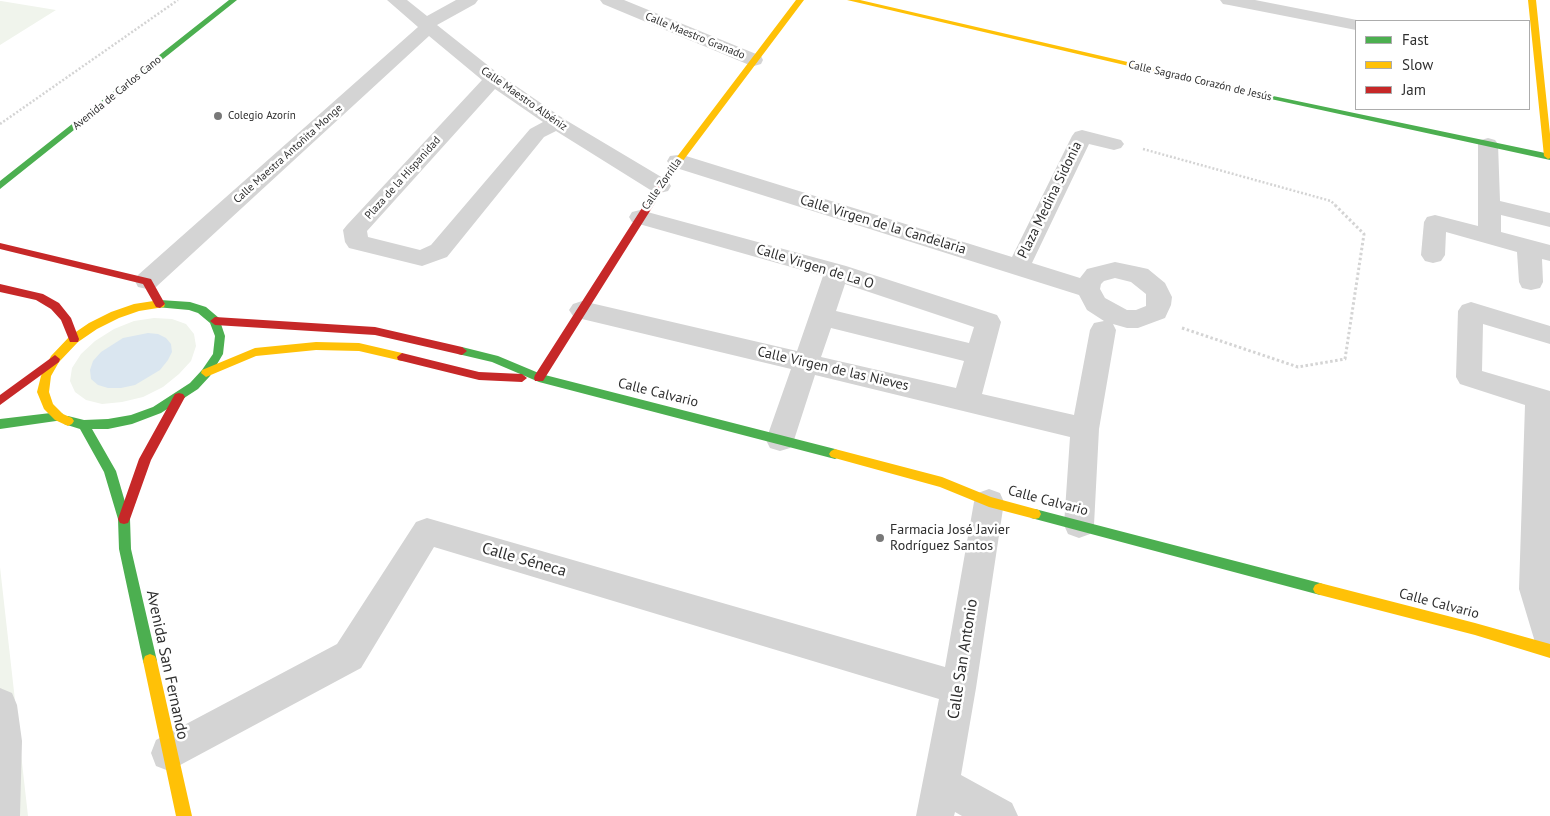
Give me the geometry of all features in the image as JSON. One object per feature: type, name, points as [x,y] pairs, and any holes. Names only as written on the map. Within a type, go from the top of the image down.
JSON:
[{"type":"street","name":"Avenida de Carlos Cano","points":[[0,186],[233,0]]},
{"type":"street","name":"Calle Maestro Albéniz","points":[[396,0],[493,79],[557,123],[660,186]]},
{"type":"street","name":"Calle Maestra Antoñita Monge","points":[[147,281],[427,25],[469,0]]},
{"type":"street","name":"Calle Maestro Granado","points":[[609,0],[754,60]]},
{"type":"street","name":"Calle Zorrilla","points":[[539,378],[660,186],[800,0]]},
{"type":"street","name":"Calle Sagrado Corazón de Jesús","points":[[851,0],[1283,100],[1549,157]]},
{"type":"street","points":[[1229,0],[1355,25]]},
{"type":"street","points":[[1532,0],[1546,104],[1549,157]]},
{"type":"street","name":"Plaza de la Hispanidad","points":[[493,79],[355,230],[357,242],[422,258],[439,251],[537,132],[557,123]]},
{"type":"street","name":"Plaza Medina Sidonia","points":[[1018,268],[1082,136],[1114,144]]},
{"type":"street","points":[[1488,144],[1490,236]]},
{"type":"street","name":"Calle Virgen de la Candelaria","points":[[678,161],[1088,289]]},
{"type":"street","points":[[1489,205],[1550,220]]},
{"type":"street","name":"Calle Virgen de La O","points":[[640,217],[837,272],[988,322],[978,356]]},
{"type":"street","points":[[1433,255],[1435,222],[1490,236],[1540,250],[1531,282]]},
{"type":"street","points":[[0,246],[147,281],[160,304]]},
{"type":"street","points":[[1115,270],[1139,275],[1156,289],[1160,297],[1156,312],[1148,317],[1127,319],[1114,316],[1096,304],[1088,289],[1090,281],[1104,271],[1115,270]]},
{"type":"street","points":[[780,440],[837,272]]},
{"type":"street","points":[[0,288],[39,297],[55,306],[66,318],[74,339]]},
{"type":"street","points":[[0,401],[55,359],[74,339],[93,326],[115,315],[138,307],[160,304],[190,306],[202,310],[215,321],[220,336],[218,354],[206,373],[179,397],[157,410],[132,419],[108,424],[84,425],[59,416],[48,406],[43,392],[46,376],[55,359]]},
{"type":"street","name":"Calle Virgen de las Nieves","points":[[582,310],[1085,429]]},
{"type":"street","points":[[1550,335],[1471,311],[1469,377],[1544,401],[1535,589],[1550,641]]},
{"type":"street","points":[[822,318],[978,356],[966,401]]},
{"type":"street","name":"Calle Calvario","points":[[215,321],[375,331],[494,359],[539,378],[942,482],[989,502],[1475,629],[1550,651]]},
{"type":"street","points":[[1080,525],[1085,429],[1103,330]]},
{"type":"street","name":"Calle Calvario","points":[[206,373],[255,352],[316,346],[359,347],[479,376],[539,378]]},
{"type":"street","name":"Avenida San Fernando","points":[[124,519],[145,459],[179,397]]},
{"type":"street","points":[[0,424],[59,416]]},
{"type":"street","name":"Avenida San Fernando","points":[[84,425],[110,472],[124,519],[125,549],[184,816]]},
{"type":"street","name":"Calle San Antonio","points":[[938,800],[959,688],[989,502]]},
{"type":"street","name":"Calle Séneca","points":[[169,753],[349,656],[427,531],[959,688]]},
{"type":"street","points":[[0,705],[4,741],[1,816]]},
{"type":"street","points":[[938,800],[999,816]]},
{"type":"path","points":[[0,124],[178,0]]},
{"type":"path","points":[[1114,144],[1150,150],[1331,201],[1364,234],[1345,359],[1298,367],[1148,317]]},
{"type":"shaded area","points":[[1,1],[56,10],[0,45]]},
{"type":"shaded area","points":[[154,318],[172,319],[186,324],[194,334],[196,346],[191,361],[179,374],[163,387],[143,397],[122,402],[102,404],[86,400],[75,392],[70,381],[72,368],[81,354],[95,341],[114,329],[134,321]]},
{"type":"shaded area","points":[[148,333],[158,334],[166,338],[171,344],[172,352],[160,370],[135,385],[121,388],[108,388],[98,385],[91,379],[90,370],[93,361],[101,352],[123,338]]},
{"type":"shaded area","points":[[0,567],[28,816],[0,816]]},
{"type":"traffic: fast","points":[[0,186],[233,0]]},
{"type":"traffic: fast","points":[[1257,94],[1550,157]]},
{"type":"traffic: fast","points":[[68,421],[84,425],[108,424],[132,419],[157,410],[194,386],[206,373],[218,354],[220,336],[215,321],[202,310],[190,306],[160,304]]},
{"type":"traffic: fast","points":[[462,351],[494,359],[539,378],[835,454]]},
{"type":"traffic: fast","points":[[0,424],[59,417]]},
{"type":"traffic: fast","points":[[84,425],[110,471],[124,519],[125,549],[150,661]]},
{"type":"traffic: fast","points":[[1035,514],[1320,589]]},
{"type":"traffic: slow","points":[[673,168],[800,0]]},
{"type":"traffic: slow","points":[[851,0],[1257,94]]},
{"type":"traffic: slow","points":[[1532,0],[1548,156]]},
{"type":"traffic: slow","points":[[68,421],[59,417],[48,406],[43,392],[46,376],[55,359],[74,339],[93,326],[115,315],[138,307],[160,304]]},
{"type":"traffic: slow","points":[[206,373],[255,352],[316,346],[359,347],[402,357]]},
{"type":"traffic: slow","points":[[835,454],[942,482],[989,502],[1035,514]]},
{"type":"traffic: slow","points":[[1320,589],[1475,629],[1550,651]]},
{"type":"traffic: slow","points":[[150,661],[184,816]]},
{"type":"traffic: jam","points":[[539,378],[673,168]]},
{"type":"traffic: jam","points":[[0,246],[147,281],[160,304]]},
{"type":"traffic: jam","points":[[0,288],[39,297],[55,306],[66,318],[74,339]]},
{"type":"traffic: jam","points":[[215,321],[375,331],[462,351]]},
{"type":"traffic: jam","points":[[402,357],[479,376],[522,378]]},
{"type":"traffic: jam","points":[[0,401],[55,359]]},
{"type":"traffic: jam","points":[[124,519],[145,459],[179,397]]},
{"type":"place","name":"Colegio Azorín","points":[[218,116]]},
{"type":"place","name":"Farmacia José Javier Rodríguez Santos","points":[[880,538]]}]
